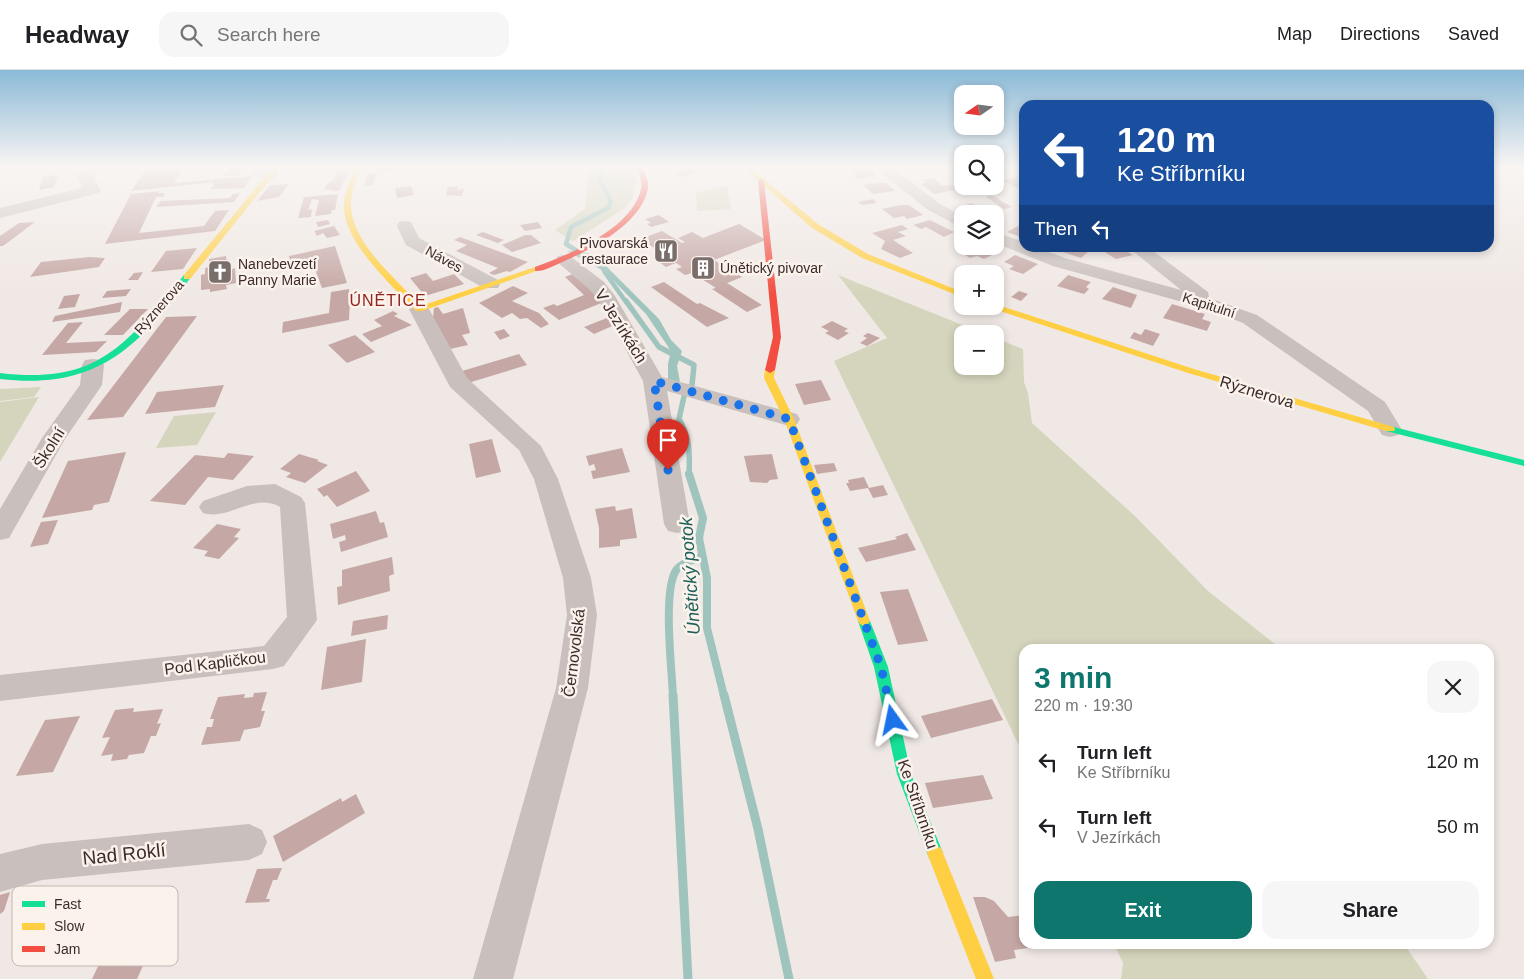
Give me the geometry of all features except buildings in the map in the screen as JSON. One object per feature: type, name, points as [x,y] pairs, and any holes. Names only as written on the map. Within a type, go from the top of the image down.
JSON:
[{"type":"street","points":[[0,212],[15,208]]},
{"type":"street","name":"Rýznerova","points":[[0,376],[24,378],[49,377],[93,365],[118,352],[152,318],[243,208]]},
{"type":"street","points":[[347,208],[347,214],[356,237],[419,309],[564,260],[586,248],[633,213],[635,208]]},
{"type":"street","name":"Ke Stříbrníku","points":[[764,208],[777,337],[772,352],[769,378],[789,419],[881,667],[904,774],[985,979]]},
{"type":"street","points":[[793,208],[815,226],[865,256],[954,292]]},
{"type":"street","points":[[936,208],[954,218]]},
{"type":"street","name":"Náves","points":[[405,226],[412,241],[491,284]]},
{"type":"street","name":"Kapitulní","points":[[1004,241],[1019,246]]},
{"type":"street","name":"Kapitulní","points":[[1033,252],[1059,262],[1211,304],[1250,319],[1377,406],[1390,430]]},
{"type":"street","points":[[1143,252],[1211,304]]},
{"type":"street","name":"V Jezírkách","points":[[564,260],[597,286],[608,300],[658,382],[677,524]]},
{"type":"street","name":"Černovolská","points":[[419,309],[458,382],[529,446],[546,480],[577,578],[582,615],[572,688],[493,979]]},
{"type":"street","name":"Rýznerova","points":[[1004,309],[1181,369],[1390,430],[1524,463]]},
{"type":"street","name":"Školní","points":[[0,531],[54,438],[91,385],[93,365]]},
{"type":"street","points":[[658,382],[690,389],[789,419]]},
{"type":"street","name":"Pod Kapličkou","points":[[0,688],[273,657],[302,620],[292,503],[275,493],[247,495],[212,507]]},
{"type":"street","name":"Nad Roklí","points":[[0,873],[42,862],[249,842]]},
{"type":"green space","points":[[624,208],[573,241],[555,230],[585,209]]},
{"type":"green space","points":[[697,208],[731,209],[697,211]]},
{"type":"green space","points":[[838,275],[963,325],[954,325],[954,375],[1004,375],[1004,342],[1023,349],[1024,382],[1028,393],[1032,423],[1136,517],[1208,591],[1275,644],[1019,644],[1019,746],[834,361],[887,338]]},
{"type":"green space","points":[[41,387],[34,397],[0,401],[0,389]]},
{"type":"green space","points":[[39,397],[0,462],[0,402]]},
{"type":"green space","points":[[216,412],[197,445],[156,448],[174,416]]},
{"type":"green space","points":[[1116,949],[1407,949],[1428,979],[1121,979],[1123,963]]},
{"type":"water","points":[[567,251],[588,253],[607,267],[659,319],[671,340],[682,351],[677,366],[680,382],[668,379],[668,364],[671,351],[646,314],[600,269]]},
{"type":"waterway","name":"Únětický potok","points":[[580,253],[566,244],[571,227],[607,208]]},
{"type":"waterway","name":"Únětický potok","points":[[604,271],[626,302]]},
{"type":"waterway","name":"Únětický potok","points":[[626,301],[659,347],[694,365],[692,385],[685,392],[679,419],[683,426],[688,446],[689,474]]},
{"type":"waterway","name":"Únětický potok","points":[[689,474],[703,518],[699,538],[707,578],[707,628],[724,696]]},
{"type":"waterway","points":[[673,696],[669,611],[672,579],[679,567],[701,557]]},
{"type":"waterway","points":[[673,695],[688,979]]},
{"type":"waterway","name":"Únětický potok","points":[[724,695],[758,829],[789,979]]},
{"type":"traffic: fast","points":[[0,376],[16,378],[50,377],[83,370],[98,364],[126,346],[187,277]]},
{"type":"traffic: fast","points":[[1390,429],[1524,463]]},
{"type":"traffic: fast","points":[[864,621],[881,667],[904,774],[935,853]]},
{"type":"traffic: slow","points":[[187,277],[243,208]]},
{"type":"traffic: slow","points":[[347,208],[349,219],[355,233],[364,247],[419,309],[538,269]]},
{"type":"traffic: slow","points":[[794,208],[815,226],[865,256],[954,292]]},
{"type":"traffic: slow","points":[[1004,309],[1191,371],[1390,429]]},
{"type":"traffic: slow","points":[[770,370],[769,378],[789,419],[864,621]]},
{"type":"traffic: slow","points":[[935,853],[985,979]]},
{"type":"traffic: jam","points":[[538,269],[584,249],[601,239],[631,215],[636,208]]},
{"type":"traffic: jam","points":[[764,208],[777,337],[770,370]]},
{"type":"place","name":"Pivovarská restaurace","points":[[666,251]]},
{"type":"place","name":"Únětický pivovar","points":[[703,268]]},
{"type":"place","name":"Nanebevzetí Panny Marie","points":[[220,272]]},
{"type":"district","name":"ÚNĚTICE","points":[[388,300]]},
{"type":"route","points":[[668,470],[654,381],[690,389],[789,419],[881,667],[893,720]]}]
